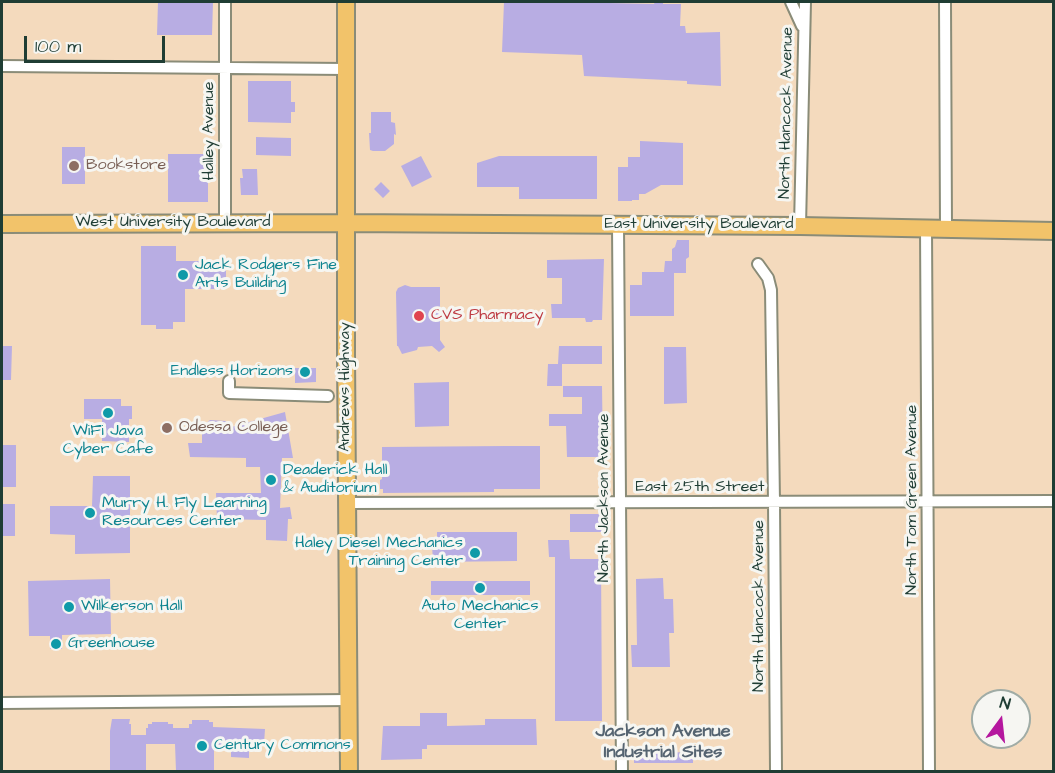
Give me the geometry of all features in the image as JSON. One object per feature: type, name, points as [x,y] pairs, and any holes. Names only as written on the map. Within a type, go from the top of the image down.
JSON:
[{"type":"main road","name":"Andrews Highway","points":[[346,2],[346,503],[349,771]]},
{"type":"main road","name":"East University Boulevard","points":[[345,223],[800,226],[1053,231]]},
{"type":"main road","name":"West University Boulevard","points":[[2,224],[345,223]]},
{"type":"street","name":"Halley Avenue","points":[[225,2],[225,224]]},
{"type":"street","points":[[791,2],[804,32]]},
{"type":"street","name":"North Hancock Avenue","points":[[800,226],[805,2]]},
{"type":"street","points":[[945,2],[946,228]]},
{"type":"street","points":[[2,66],[346,69]]},
{"type":"street","name":"North Jackson Avenue","points":[[618,225],[622,771]]},
{"type":"street","name":"North Tom Green Avenue","points":[[926,228],[929,771]]},
{"type":"street","name":"North Hancock Avenue","points":[[758,264],[768,278],[771,290],[776,771]]},
{"type":"street","points":[[229,381],[229,393],[328,396]]},
{"type":"street","name":"East 25th Street","points":[[346,503],[1053,501]]},
{"type":"street","points":[[2,703],[349,700]]},
{"type":"building","points":[[158,2],[213,2],[212,35],[157,35]]},
{"type":"building","points":[[504,2],[681,4],[680,26],[685,26],[686,33],[720,32],[721,86],[687,84],[687,81],[584,76],[582,55],[502,52]]},
{"type":"building","points":[[248,81],[291,81],[291,102],[295,102],[295,112],[291,112],[291,123],[248,122]]},
{"type":"building","points":[[371,112],[391,112],[391,122],[395,123],[394,144],[385,151],[370,150]]},
{"type":"building","points":[[256,137],[291,138],[291,156],[256,155]]},
{"type":"building","points":[[640,141],[683,143],[683,185],[661,185],[645,194],[639,194],[639,200],[618,201],[618,167],[628,167],[628,157],[640,157]]},
{"type":"building","name":"Bookstore","points":[[62,147],[85,147],[85,184],[62,184]]},
{"type":"building","points":[[168,154],[214,154],[214,171],[208,170],[208,202],[168,202]]},
{"type":"building","points":[[421,156],[432,177],[412,187],[401,166]]},
{"type":"building","points":[[499,156],[597,156],[597,199],[519,199],[519,187],[477,187],[477,163]]},
{"type":"building","points":[[242,169],[257,169],[258,195],[241,195]]},
{"type":"building","points":[[381,182],[390,191],[383,198],[374,189]]},
{"type":"building","points":[[677,240],[689,240],[689,257],[686,259],[686,273],[674,273],[674,316],[630,316],[630,285],[642,285],[642,272],[664,272],[665,261],[672,261],[672,249]]},
{"type":"building","name":"Jack Rodgers Fine Arts Building","points":[[141,246],[176,246],[176,261],[226,261],[226,289],[185,289],[185,322],[173,322],[173,329],[156,329],[156,325],[141,325]]},
{"type":"building","points":[[604,259],[602,320],[586,322],[585,318],[552,318],[551,304],[562,304],[562,278],[547,278],[547,260]]},
{"type":"building","name":"CVS Pharmacy","points":[[405,285],[440,287],[440,340],[445,347],[439,352],[432,346],[418,347],[417,350],[402,354],[397,346],[396,292],[398,288]]},
{"type":"building","points":[[2,346],[12,346],[11,380],[2,380]]},
{"type":"building","points":[[559,346],[602,346],[602,364],[558,364]]},
{"type":"building","points":[[664,347],[686,347],[687,403],[664,404]]},
{"type":"building","points":[[548,364],[562,364],[562,386],[547,386]]},
{"type":"building","name":"Endless Horizons","points":[[295,368],[316,368],[316,382],[295,383]]},
{"type":"building","points":[[449,382],[449,426],[415,427],[414,383]]},
{"type":"building","points":[[563,386],[602,386],[603,457],[567,457],[566,426],[549,426],[549,414],[582,414],[582,397],[563,397]]},
{"type":"building","points":[[84,399],[121,399],[121,406],[132,406],[132,419],[129,419],[129,442],[102,441],[102,419],[84,419]]},
{"type":"building","name":"Deaderick Hall & Auditorium","points":[[285,412],[293,458],[282,458],[280,508],[290,507],[292,519],[288,519],[287,541],[266,540],[266,520],[217,519],[216,493],[261,493],[260,467],[246,467],[246,458],[190,457],[188,443],[202,443],[202,427],[210,420],[226,421],[228,428]]},
{"type":"building","points":[[2,445],[16,445],[16,487],[2,487]]},
{"type":"building","points":[[540,446],[540,489],[494,489],[494,492],[383,493],[383,489],[380,489],[382,447]]},
{"type":"building","name":"Murry H. Fly Learning Resources Center","points":[[93,476],[130,476],[130,553],[75,554],[75,535],[50,534],[50,506],[92,506]]},
{"type":"building","points":[[2,504],[15,504],[15,536],[2,536]]},
{"type":"building","points":[[570,514],[606,514],[606,532],[570,532]]},
{"type":"building","name":"Haley Diesel Mechanics Training Center","points":[[437,532],[517,532],[517,561],[433,562],[432,545],[437,545]]},
{"type":"building","points":[[548,540],[569,540],[570,559],[601,559],[602,721],[555,721],[555,557],[549,557]]},
{"type":"building","points":[[663,578],[664,599],[673,599],[674,633],[669,633],[670,667],[632,667],[631,645],[637,645],[636,579]]},
{"type":"building","name":"Wilkerson Hall","points":[[110,579],[111,634],[62,635],[62,649],[50,649],[50,636],[29,636],[28,581]]},
{"type":"building","name":"Auto Mechanics Center","points":[[431,581],[530,581],[530,595],[431,595]]},
{"type":"building","points":[[420,713],[447,713],[447,726],[485,725],[485,719],[536,719],[537,745],[427,745],[427,749],[422,749],[422,759],[381,760],[383,726],[420,726]]},
{"type":"building","points":[[112,719],[130,719],[131,735],[146,735],[146,728],[152,722],[168,722],[168,724],[173,724],[173,728],[189,728],[192,720],[209,720],[213,722],[213,727],[265,729],[264,744],[249,744],[249,758],[231,757],[231,746],[214,746],[214,771],[176,771],[175,744],[146,744],[146,771],[110,771]]},
{"type":"building","points":[[653,750],[653,753],[693,752],[693,763],[634,763],[634,751]]},
{"type":"place","name":"Bookstore","points":[[74,166]]},
{"type":"place","name":"Jack Rodgers Fine Arts Building","points":[[183,275]]},
{"type":"place","name":"CVS Pharmacy","points":[[419,316]]},
{"type":"place","name":"Endless Horizons","points":[[305,372]]},
{"type":"place","name":"WiFi Java Cyber Cafe","points":[[108,413]]},
{"type":"place","name":"Odessa College","points":[[167,428]]},
{"type":"place","name":"Deaderick Hall & Auditorium","points":[[271,480]]},
{"type":"place","name":"Murry H. Fly Learning Resources Center","points":[[90,513]]},
{"type":"place","name":"Haley Diesel Mechanics Training Center","points":[[475,553]]},
{"type":"place","name":"Auto Mechanics Center","points":[[480,588]]},
{"type":"place","name":"Wilkerson Hall","points":[[69,607]]},
{"type":"place","name":"Greenhouse","points":[[56,644]]},
{"type":"place","name":"Century Commons","points":[[202,746]]},
{"type":"district","name":"Jackson Avenue Industrial Sites","points":[[663,742]]}]
